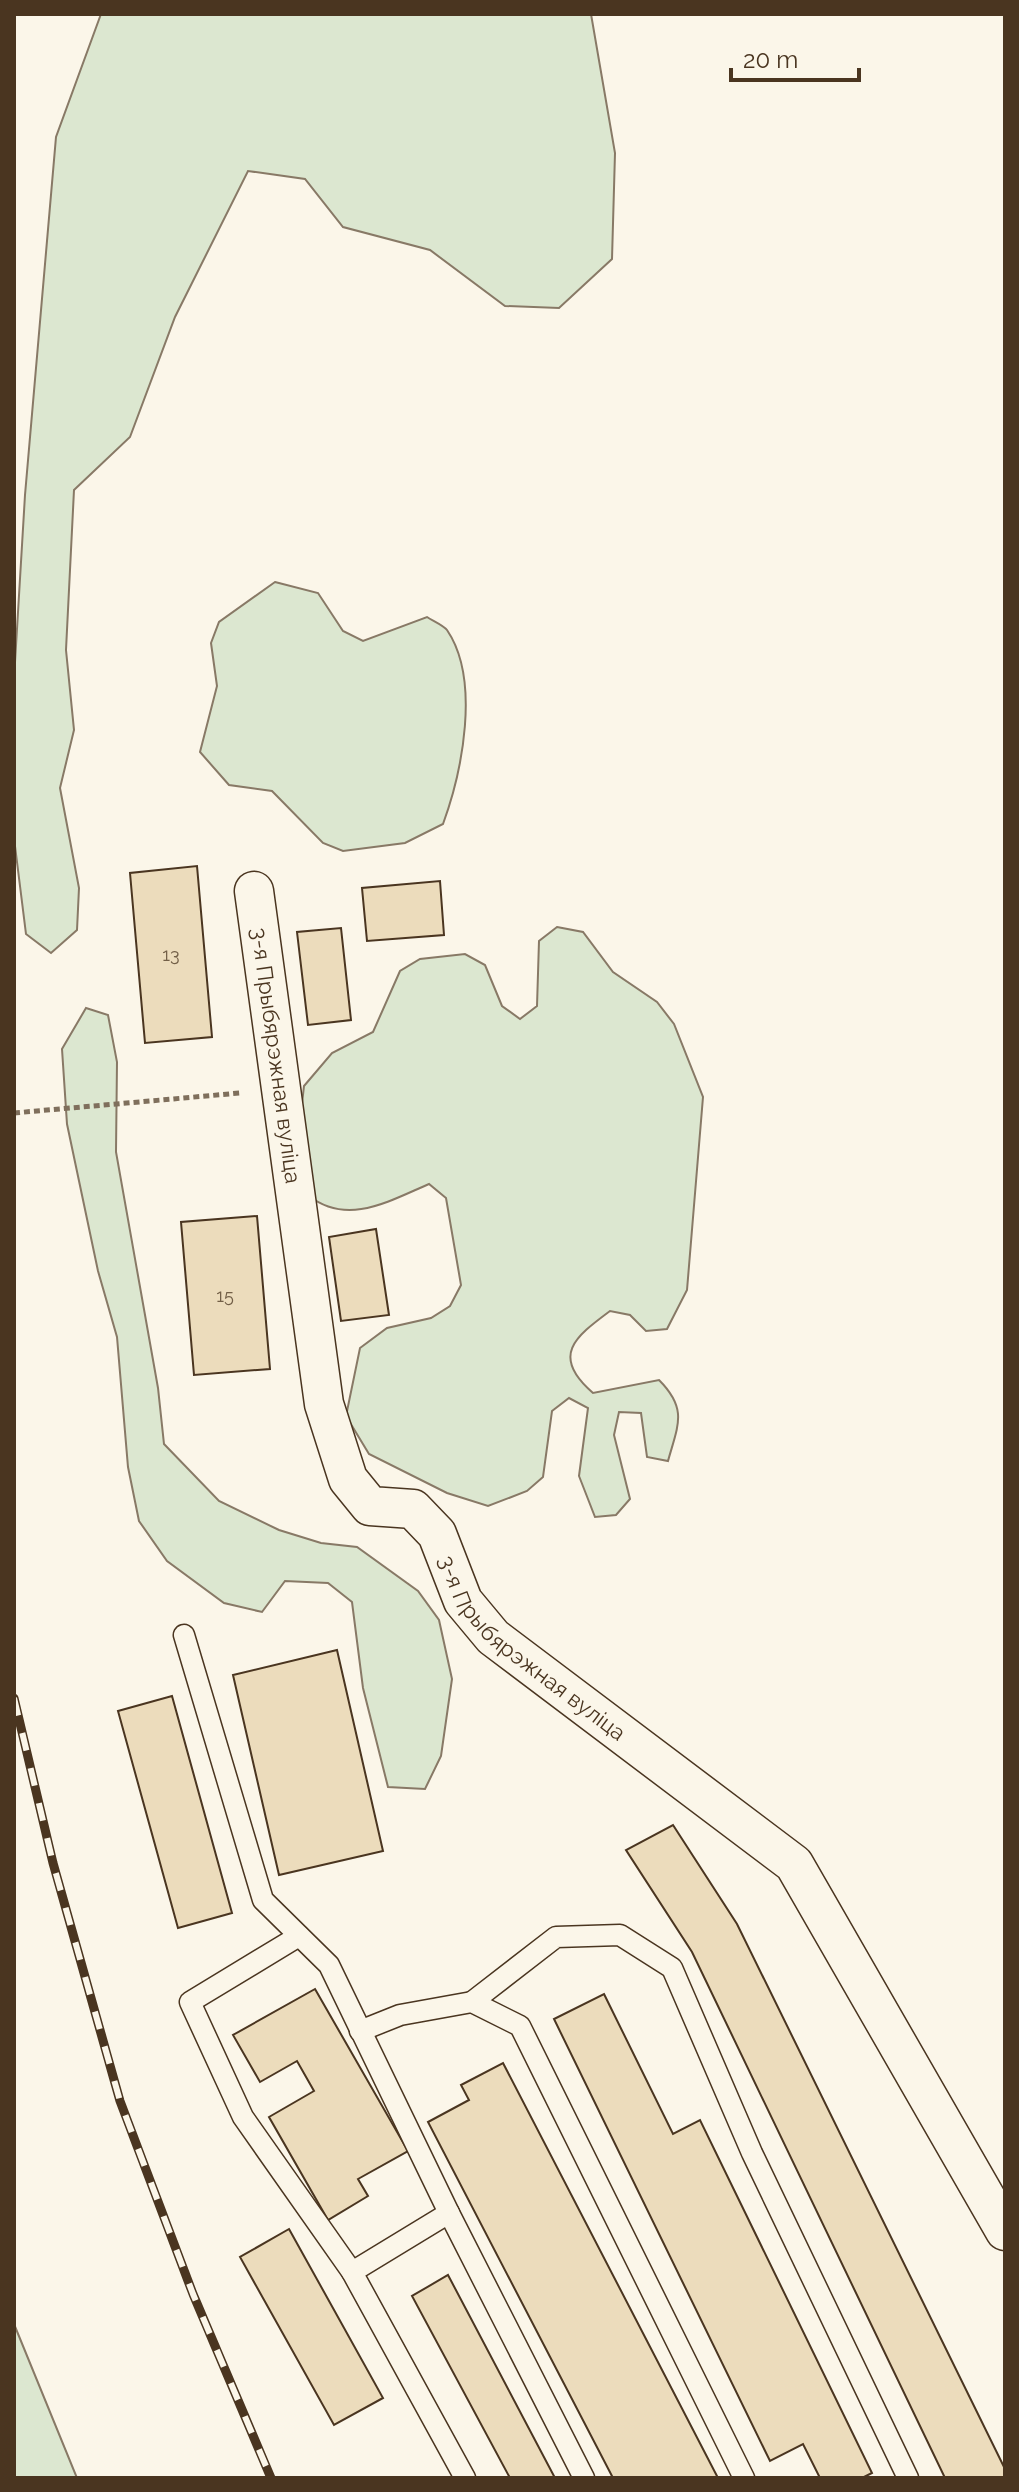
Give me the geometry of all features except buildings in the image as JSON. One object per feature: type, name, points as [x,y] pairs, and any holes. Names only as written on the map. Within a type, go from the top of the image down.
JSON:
[{"type":"street","name":"3-я Прыбярэжная вуліца","points":[[254,891],[324,1404],[348,1479],[370,1506],[413,1509],[437,1534],[463,1601],[493,1637],[794,1864],[1005,2231]]},
{"type":"lane","points":[[184,1635],[263,1900],[329,1965],[449,2213],[584,2478]]},
{"type":"lane","points":[[360,2031],[400,2015],[472,2002],[556,1937],[620,1935],[672,1968],[752,2153],[908,2478]]},
{"type":"lane","points":[[299,1936],[190,2002],[243,2117],[352,2272],[465,2478]]},
{"type":"lane","points":[[472,2002],[520,2026],[744,2478]]},
{"type":"lane","points":[[352,2272],[449,2213]]},
{"type":"path","points":[[14,1113],[279,1090]]},
{"type":"green space","points":[[101,14],[591,14],[615,153],[612,259],[559,308],[505,306],[430,250],[343,227],[305,179],[248,171],[175,317],[130,437],[74,490],[66,650],[74,730],[60,788],[79,888],[77,930],[51,953],[26,934],[14,838],[14,679],[25,495],[56,137]]},
{"type":"green space","points":[[275,582],[318,593],[343,631],[363,641],[427,617],[447,630],[457,651],[466,700],[462,753],[443,824],[405,843],[343,851],[323,843],[272,791],[229,785],[200,752],[217,686],[211,643],[219,622]]},
{"type":"green space","points":[[557,927],[583,932],[613,972],[657,1002],[674,1024],[703,1097],[687,1290],[667,1329],[646,1331],[630,1315],[610,1311],[587,1330],[572,1348],[570,1358],[573,1368],[593,1393],[659,1380],[677,1409],[677,1427],[668,1461],[647,1457],[641,1413],[619,1412],[614,1435],[630,1499],[616,1515],[595,1517],[579,1476],[588,1408],[569,1398],[552,1411],[543,1477],[527,1491],[488,1506],[447,1493],[369,1454],[346,1416],[360,1348],[387,1328],[431,1318],[450,1306],[461,1285],[446,1198],[429,1184],[369,1208],[339,1209],[324,1205],[309,1196],[299,1130],[304,1086],[332,1053],[373,1032],[400,971],[420,959],[465,954],[485,965],[502,1006],[520,1019],[537,1006],[539,941]]},
{"type":"green space","points":[[86,1008],[108,1015],[117,1062],[116,1152],[158,1388],[164,1444],[219,1501],[279,1530],[321,1543],[357,1547],[418,1591],[439,1620],[452,1679],[441,1756],[425,1789],[388,1787],[363,1688],[352,1602],[328,1583],[285,1581],[262,1612],[224,1603],[167,1561],[139,1521],[128,1467],[117,1337],[98,1271],[67,1124],[62,1049]]},
{"type":"green space","points":[[14,2324],[77,2478],[14,2477]]},
{"type":"railway","points":[[14,1698],[53,1863],[120,2101],[193,2294],[271,2478]]}]
